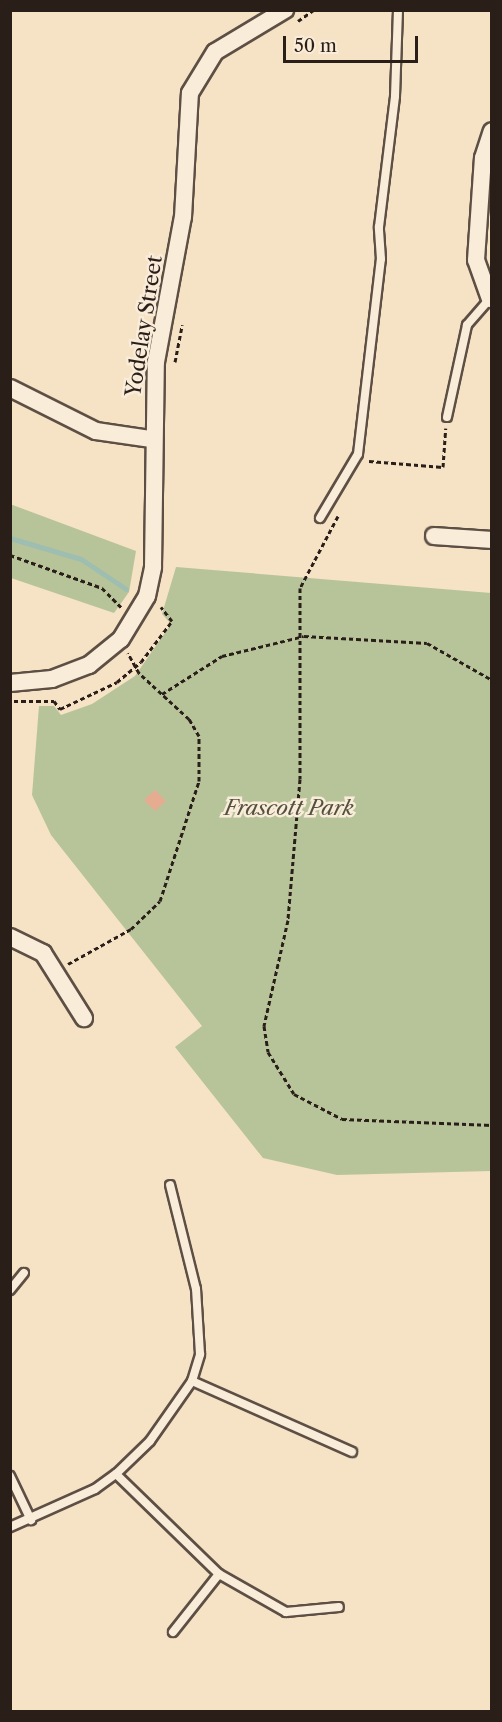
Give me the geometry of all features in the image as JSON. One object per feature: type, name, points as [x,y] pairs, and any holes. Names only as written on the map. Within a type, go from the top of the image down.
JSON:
[{"type":"street","name":"Yodelay Street","points":[[10,683],[69,673],[121,639],[134,621],[153,567],[151,439],[156,362],[183,217],[190,93],[215,51],[286,18]]},
{"type":"street","points":[[490,299],[476,260],[483,158],[492,132]]},
{"type":"street","points":[[10,388],[96,431],[151,439]]},
{"type":"street","points":[[434,536],[492,540]]},
{"type":"street","points":[[10,937],[43,952],[84,1018]]},
{"type":"lane","points":[[320,518],[358,454],[381,260],[379,227],[395,96],[398,10]]},
{"type":"lane","points":[[447,417],[466,325],[490,299]]},
{"type":"lane","points":[[10,1527],[31,1520],[95,1490],[116,1474],[150,1441],[192,1381],[200,1354],[196,1289],[170,1185]]},
{"type":"lane","points":[[10,1290],[24,1273]]},
{"type":"lane","points":[[192,1381],[352,1452]]},
{"type":"lane","points":[[116,1474],[219,1574],[286,1612],[339,1607]]},
{"type":"lane","points":[[10,1476],[31,1520]]},
{"type":"lane","points":[[174,1632],[219,1574]]},
{"type":"path","points":[[286,18],[314,10]]},
{"type":"path","points":[[173,373],[183,320]]},
{"type":"path","points":[[366,462],[443,467],[447,417]]},
{"type":"path","points":[[341,510],[301,584],[304,636],[297,684],[300,779],[288,920],[264,1026],[268,1052],[294,1094],[342,1119],[492,1125]]},
{"type":"path","points":[[10,555],[102,588],[134,621]]},
{"type":"path","points":[[10,701],[54,701],[60,709],[93,696],[136,667],[172,621],[161,607],[163,600]]},
{"type":"path","points":[[162,694],[222,656],[304,636],[427,643],[492,680]]},
{"type":"path","points":[[56,971],[131,929],[159,901],[194,803],[202,759],[189,719],[136,667],[121,639]]},
{"type":"green space","points":[[10,504],[136,551],[129,592],[114,613],[11,578]]},
{"type":"green space","name":"Frascott Park","points":[[176,567],[491,593],[491,1171],[337,1175],[263,1158],[175,1047],[202,1026],[51,835],[32,795],[39,706],[54,706],[61,715],[92,704],[135,676],[171,624],[162,614]]},
{"type":"building","points":[[155,790],[166,801],[155,811],[144,800]]},
{"type":"waterway","points":[[10,538],[81,559],[126,589]]}]
